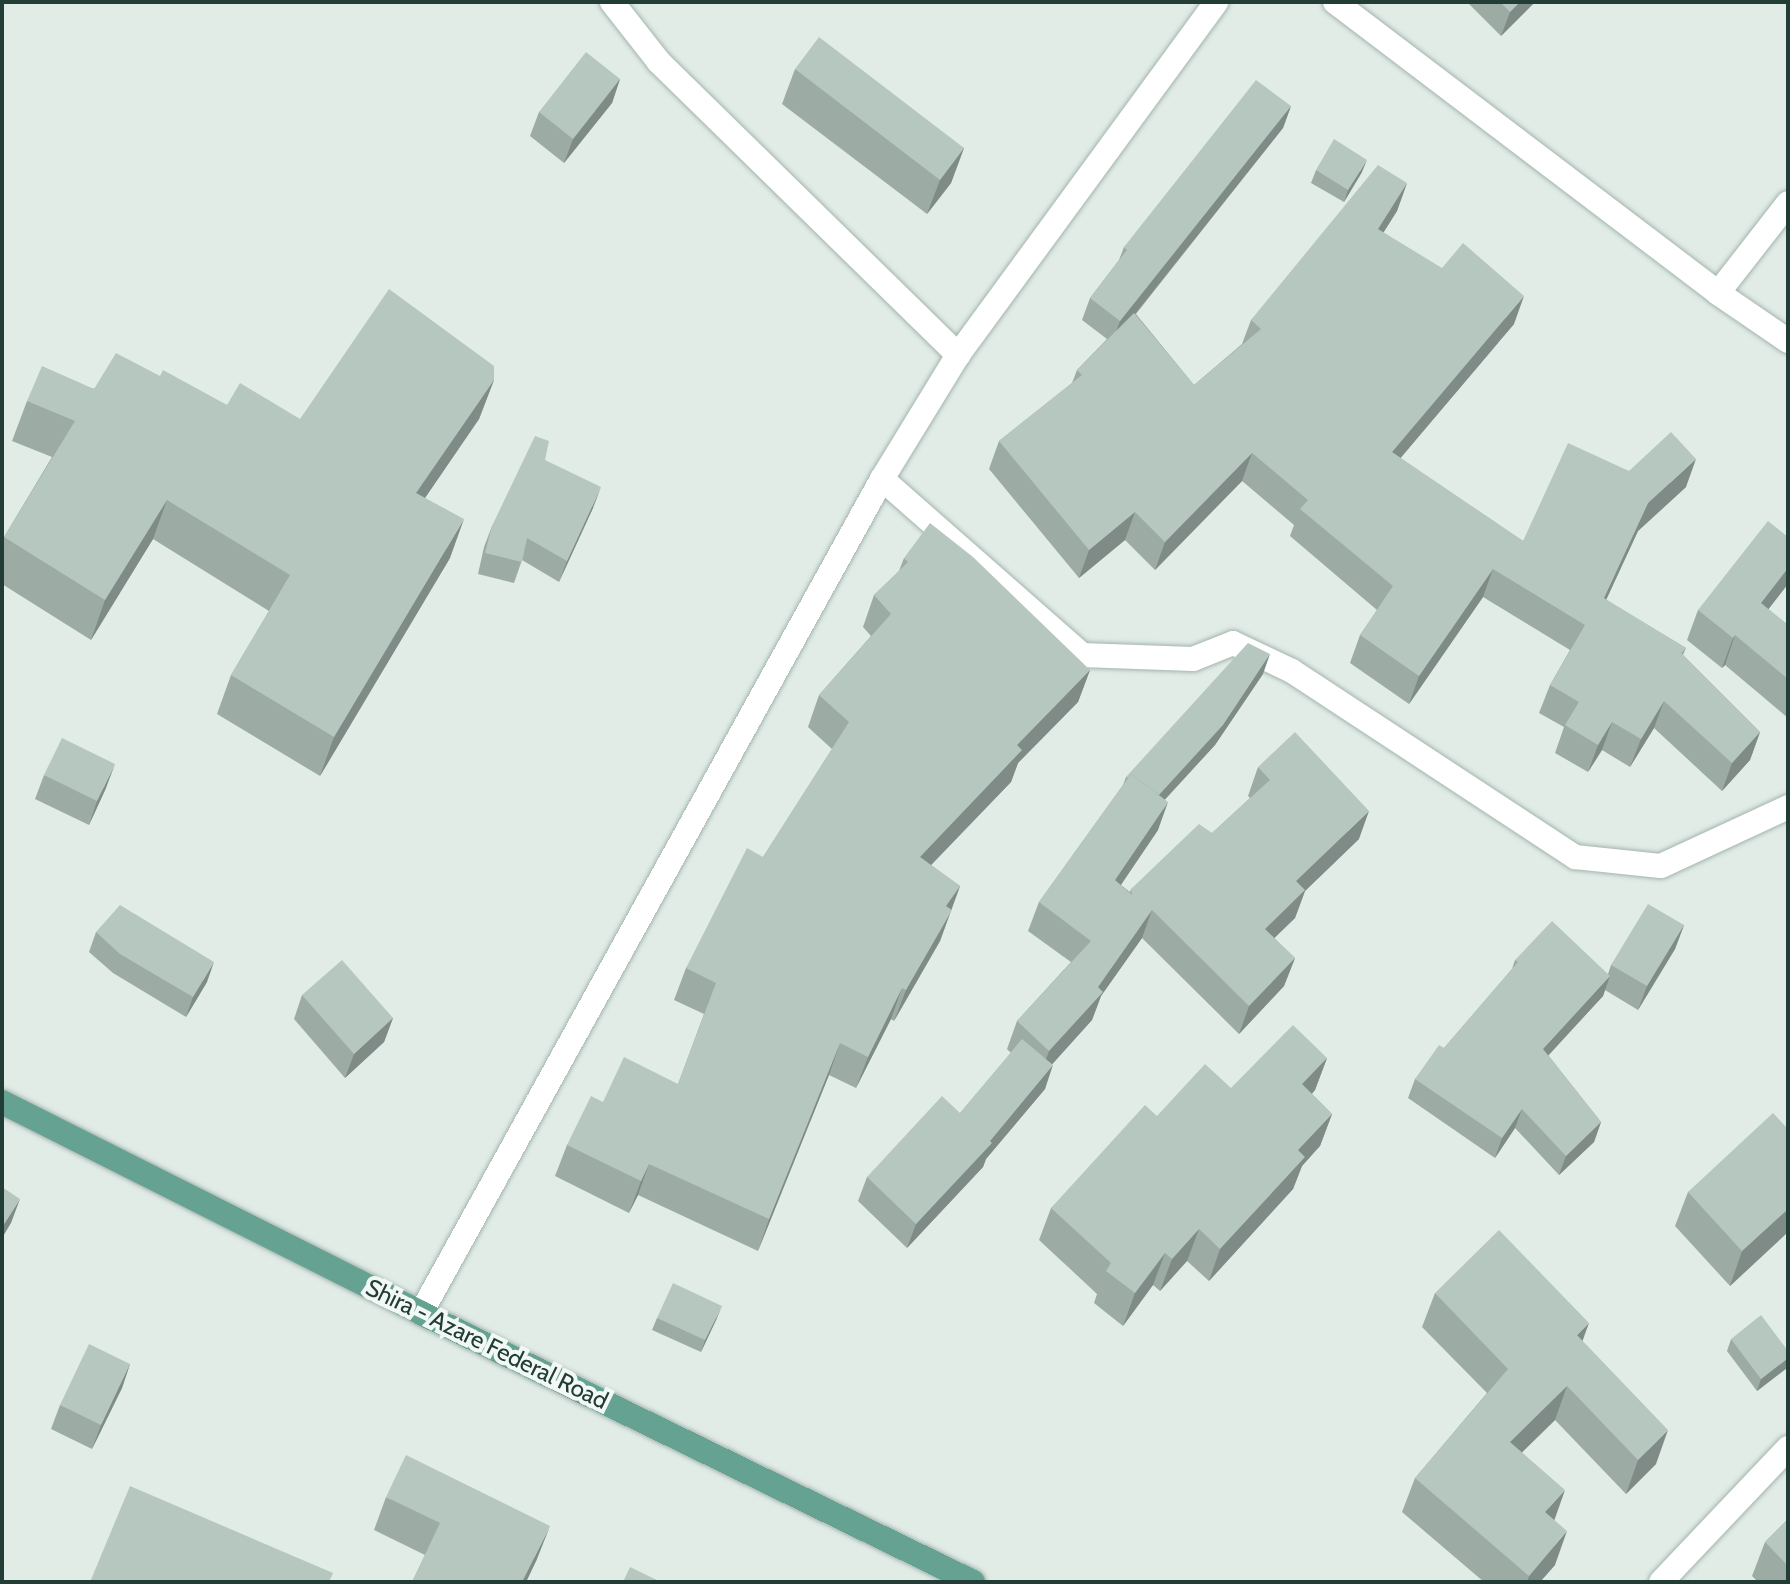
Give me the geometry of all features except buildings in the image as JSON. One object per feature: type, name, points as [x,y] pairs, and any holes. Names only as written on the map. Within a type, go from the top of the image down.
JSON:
[{"type":"main road","name":"Shira - Azare Federal Road","points":[[2,1102],[421,1313],[973,1582]]},
{"type":"street","points":[[612,2],[659,62],[958,355]]},
{"type":"street","points":[[421,1313],[882,479],[958,355],[1216,2]]},
{"type":"street","points":[[1335,2],[1718,293],[1788,341]]},
{"type":"street","points":[[1718,293],[1788,203]]},
{"type":"street","points":[[882,479],[1082,655],[1193,659],[1233,643],[1292,671],[1575,857],[1661,866],[1788,807]]},
{"type":"street","points":[[1661,1582],[1788,1448]]}]
